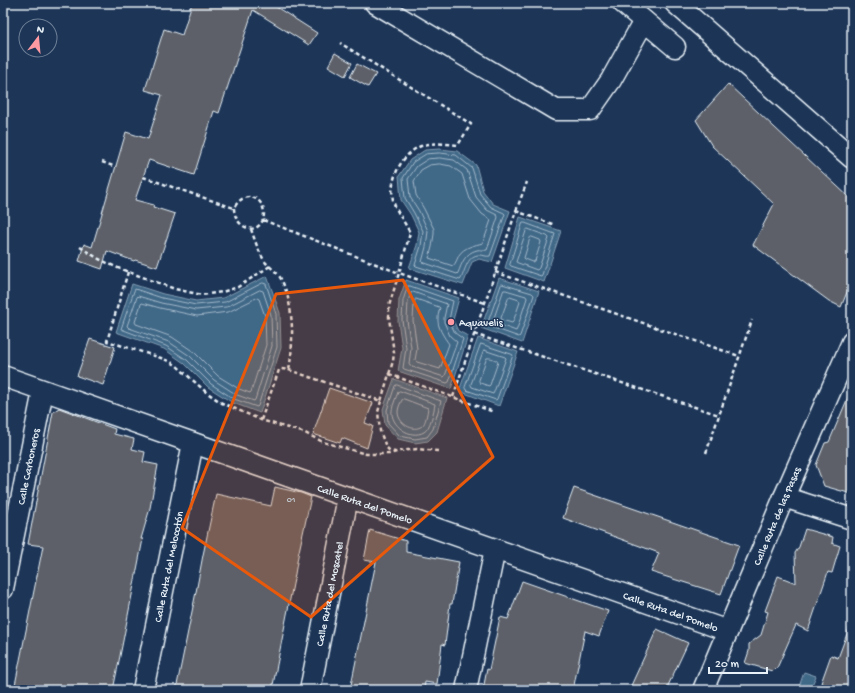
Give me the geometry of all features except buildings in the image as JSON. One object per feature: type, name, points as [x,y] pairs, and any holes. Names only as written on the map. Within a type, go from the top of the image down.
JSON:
[{"type":"street","points":[[375,3],[556,110],[590,110],[611,80],[644,21]]},
{"type":"street","points":[[623,3],[675,47]]},
{"type":"street","points":[[675,3],[852,158]]},
{"type":"street","name":"Calle Ruta de las Pasas","points":[[704,690],[784,497],[852,342]]},
{"type":"street","name":"Calle Ruta del Pomelo","points":[[3,376],[728,631]]},
{"type":"street","name":"Calle Carboneros","points":[[3,589],[43,390]]},
{"type":"street","name":"Calle Ruta del Melocotón","points":[[144,690],[193,443]]},
{"type":"street","name":"Calle Ruta del Moscatel","points":[[310,690],[348,497]]},
{"type":"street","points":[[784,497],[852,519]]},
{"type":"street","points":[[466,690],[495,549]]},
{"type":"path","points":[[340,43],[471,124],[458,144],[430,144],[420,146],[403,160],[394,179],[392,190],[394,201],[410,233],[389,306],[389,318],[394,353],[378,412],[380,432],[386,447],[395,452]]},
{"type":"path","points":[[102,162],[116,167]]},
{"type":"path","points":[[143,176],[234,208]]},
{"type":"path","points":[[453,397],[527,182]]},
{"type":"path","points":[[252,197],[259,201],[264,208],[263,220],[259,226],[251,229],[243,227],[235,216],[234,208],[236,203],[243,198],[252,197]]},
{"type":"path","points":[[516,211],[555,225]]},
{"type":"path","points":[[263,220],[399,273],[485,303]]},
{"type":"path","points":[[251,229],[257,247],[265,262],[280,276],[287,291],[292,326],[289,370]]},
{"type":"path","points":[[80,247],[99,259],[128,272],[175,289],[202,295],[222,292],[238,287],[270,266]]},
{"type":"path","points":[[128,272],[107,341],[171,362],[222,404],[261,420],[305,433],[323,442],[366,454],[389,454],[417,450],[438,451]]},
{"type":"path","points":[[495,272],[739,356]]},
{"type":"path","points":[[706,453],[752,320]]},
{"type":"path","points":[[474,334],[719,415]]},
{"type":"path","points":[[261,420],[278,370],[281,369],[289,370],[381,401]]},
{"type":"path","points":[[389,374],[494,412]]},
{"type":"highlighted area","points":[[403,280],[493,457],[311,617],[182,528],[276,294]]},
{"type":"water","points":[[440,149],[457,151],[476,165],[483,191],[493,204],[510,211],[492,262],[479,259],[472,262],[463,285],[409,268],[417,245],[419,232],[411,215],[401,200],[399,176],[410,160],[425,150]]},
{"type":"water","points":[[520,217],[561,231],[544,282],[505,268]]},
{"type":"water","points":[[267,276],[280,313],[281,348],[260,413],[233,403],[208,387],[184,363],[164,349],[116,332],[132,284],[163,294],[196,301],[223,298]]},
{"type":"water","points":[[499,278],[539,291],[522,343],[481,328]]},
{"type":"water","points":[[406,280],[459,298],[453,320],[458,331],[468,336],[451,389],[398,371],[402,348],[398,321],[399,300]]},
{"type":"water","points":[[478,338],[518,352],[499,406],[459,391]]},
{"type":"water","points":[[394,379],[447,398],[437,432],[428,441],[415,443],[398,439],[385,425],[383,409]]},
{"type":"water","points":[[804,672],[816,676],[812,685],[822,690],[798,690]]},
{"type":"place","name":"Aquavelis","points":[[451,322]]}]
